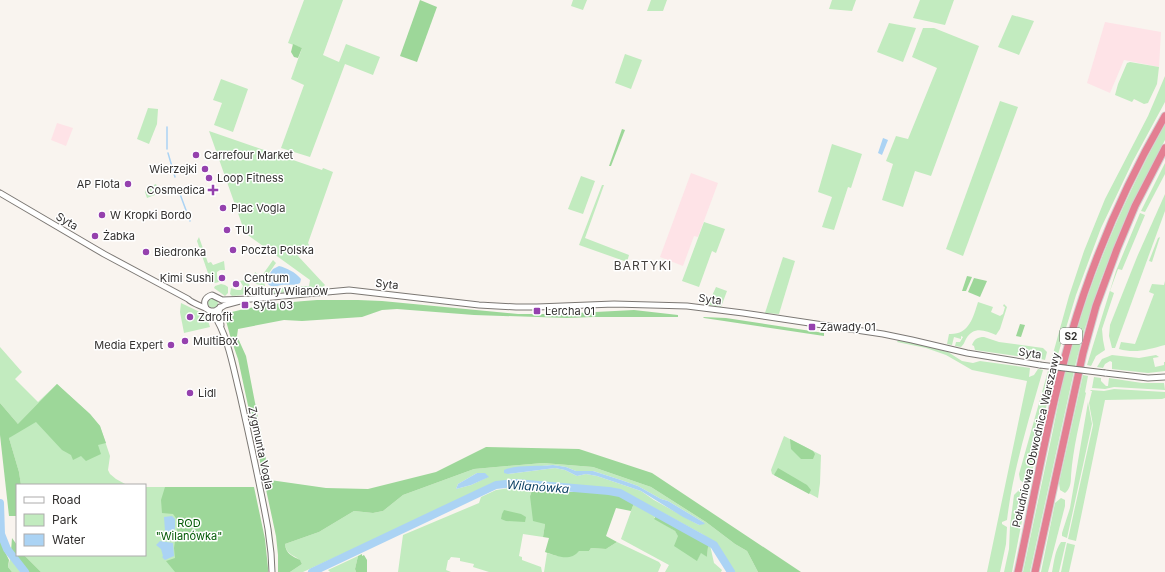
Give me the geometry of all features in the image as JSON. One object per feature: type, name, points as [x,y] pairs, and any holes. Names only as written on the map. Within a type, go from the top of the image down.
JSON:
[{"type":"highway","name":"Południowa Obwodnica Warszawy","points":[[1018,572],[1059,379],[1084,294],[1100,249],[1117,209],[1138,165],[1165,116]]},
{"type":"highway","name":"S2","points":[[1035,572],[1072,402],[1096,306],[1135,206],[1165,148]]},
{"type":"street","name":"Syta","points":[[0,193],[104,254],[188,299],[193,304],[208,310]]},
{"type":"street","name":"Syta","points":[[219,298],[225,300],[249,299],[349,290],[479,305],[516,307],[614,304],[687,306],[883,334],[967,353],[1040,365],[1148,378],[1165,377]]},
{"type":"street","points":[[212,295],[219,298],[221,302],[219,308],[215,311],[208,310],[204,304],[205,300],[212,295]]},
{"type":"street","name":"Syta","points":[[188,299],[198,301],[205,300]]},
{"type":"street","name":"Syta","points":[[219,308],[249,299]]},
{"type":"street","name":"Zygmunta Vogla","points":[[219,308],[222,331],[232,364],[263,504],[270,541],[272,572]]},
{"type":"street","name":"Zygmunta Vogla","points":[[208,310],[213,314],[222,331]]},
{"type":"shaded area","points":[[1105,22],[1161,32],[1159,67],[1124,60],[1110,93],[1087,83]]},
{"type":"shaded area","points":[[57,123],[73,128],[66,146],[51,140]]},
{"type":"shaded area","points":[[691,173],[718,183],[698,237],[694,236],[683,266],[660,257]]},
{"type":"green space","points":[[304,0],[343,0],[323,55],[339,62],[346,44],[380,57],[373,75],[345,64],[310,157],[281,148],[304,85],[291,79],[302,48],[288,43]]},
{"type":"green space","points":[[420,0],[437,7],[417,62],[400,56]]},
{"type":"green space","points":[[573,0],[587,0],[583,10],[571,6]]},
{"type":"green space","points":[[651,0],[667,0],[663,11],[647,11]]},
{"type":"green space","points":[[832,0],[856,0],[852,11],[829,9]]},
{"type":"green space","points":[[920,0],[954,0],[945,25],[913,18]]},
{"type":"green space","points":[[1012,15],[1034,21],[1019,55],[998,47]]},
{"type":"green space","points":[[889,23],[916,28],[903,62],[877,52]]},
{"type":"green space","points":[[923,28],[934,28],[979,46],[931,176],[915,171],[903,207],[882,200],[893,164],[886,161],[896,136],[908,139],[937,68],[912,57]]},
{"type":"green space","points":[[293,44],[302,48],[298,58],[294,57],[291,52]]},
{"type":"green space","points":[[625,54],[642,60],[631,89],[615,83]]},
{"type":"green space","points":[[1130,62],[1159,67],[1157,84],[1148,103],[1144,104],[1134,99],[1132,102],[1115,95],[1127,63]]},
{"type":"green space","points":[[1165,76],[1165,102],[1133,161],[1101,228],[1076,295],[1056,361],[1051,361],[1069,296],[1084,251],[1105,199],[1148,116]]},
{"type":"green space","points":[[221,79],[248,89],[233,132],[214,125],[222,103],[213,100]]},
{"type":"green space","points":[[1000,101],[1018,107],[963,256],[946,249]]},
{"type":"green space","points":[[148,108],[158,109],[157,124],[149,144],[137,139]]},
{"type":"green space","points":[[1165,124],[1165,140],[1125,219],[1100,282],[1085,328],[1076,362],[1030,572],[1023,572],[1063,381],[1088,294],[1123,207]]},
{"type":"green space","points":[[622,129],[625,130],[611,166],[609,166]]},
{"type":"green space","points":[[209,131],[322,170],[323,168],[333,172],[308,243],[309,245],[298,256],[325,285],[323,287],[273,294],[273,292],[267,290],[309,286],[310,280],[245,233]]},
{"type":"green space","points":[[832,144],[862,154],[851,188],[848,187],[834,230],[822,227],[832,197],[818,192]]},
{"type":"green space","points":[[1165,163],[1165,174],[1145,212],[1141,211]]},
{"type":"green space","points":[[581,176],[595,181],[583,214],[568,209]]},
{"type":"green space","points":[[156,184],[160,193],[147,198],[145,192],[147,188]]},
{"type":"green space","points":[[602,185],[604,185],[585,238],[629,255],[627,262],[579,245]]},
{"type":"green space","points":[[1165,194],[1165,211],[1115,348],[1112,348],[1109,336],[1110,325],[1137,257]]},
{"type":"green space","points":[[1140,213],[1145,215],[1122,270],[1118,269],[1110,291],[1114,293],[1102,329],[1105,350],[1096,356],[1091,366],[1087,365],[1116,271]]},
{"type":"green space","points":[[704,222],[725,229],[716,253],[712,251],[699,287],[682,281]]},
{"type":"green space","points":[[199,237],[208,263],[211,262],[213,265],[224,261],[225,270],[220,270],[217,272],[217,276],[221,280],[217,282],[211,282],[197,241]]},
{"type":"green space","points":[[1160,237],[1152,262],[1149,261],[1158,238]]},
{"type":"green space","points":[[783,257],[795,261],[779,314],[765,313]]},
{"type":"green space","points":[[273,260],[276,263],[264,280],[265,286],[256,284],[253,279],[255,272],[261,277]]},
{"type":"green space","points":[[967,276],[972,277],[966,291],[962,291]]},
{"type":"green space","points":[[974,278],[987,281],[980,297],[968,292]]},
{"type":"green space","points":[[245,280],[250,286],[247,292],[232,296],[230,294],[231,288],[241,290],[243,286],[240,281]]},
{"type":"green space","points":[[1165,281],[1165,345],[1137,351],[1119,349],[1121,342],[1135,344],[1154,294],[1149,292],[1152,284],[1164,285]]},
{"type":"green space","points":[[221,284],[228,287],[228,293],[225,296],[214,288],[215,286]]},
{"type":"green space","points":[[256,287],[264,292],[264,293],[250,294]]},
{"type":"green space","points":[[716,287],[727,291],[721,307],[704,304],[705,299],[710,300]]},
{"type":"green space","points":[[211,298],[215,298],[218,303],[215,308],[211,308],[208,305],[208,301]]},
{"type":"green space","points":[[317,300],[382,301],[518,314],[557,314],[634,310],[678,315],[678,317],[567,318],[474,315],[397,309],[382,310],[362,317],[302,321],[284,320],[238,329],[237,336],[246,356],[270,480],[326,488],[368,489],[436,472],[486,447],[579,449],[652,473],[801,572],[758,572],[747,551],[735,544],[706,522],[651,487],[593,467],[543,463],[474,469],[403,495],[383,511],[373,513],[354,511],[319,532],[285,544],[288,552],[300,560],[302,564],[290,572],[278,572],[276,536],[238,359],[225,317],[228,313],[250,308]]},
{"type":"green space","points":[[978,302],[993,307],[991,312],[1000,316],[1003,314],[1005,307],[1003,306],[1004,304],[1007,307],[1000,329],[996,335],[980,330],[972,332],[961,347],[955,346],[956,342],[960,342],[963,337],[961,336],[961,339],[954,337],[952,345],[947,344],[949,334],[956,334],[966,329],[972,319]]},
{"type":"green space","points":[[181,303],[206,315],[210,327],[184,333],[180,312]]},
{"type":"green space","points":[[703,317],[726,318],[824,333],[824,336],[704,318]]},
{"type":"green space","points":[[1020,324],[1025,325],[1021,337],[1016,336]]},
{"type":"green space","points":[[984,337],[999,342],[1043,348],[1047,352],[1045,360],[1041,359],[1039,353],[1033,350],[1031,358],[975,350],[974,346],[972,345],[974,341],[978,338]]},
{"type":"green space","points":[[899,339],[948,352],[962,361],[973,363],[980,361],[1030,368],[1029,377],[1034,375],[1038,369],[1043,370],[1017,463],[1007,520],[1002,522],[1002,524],[1007,527],[1006,544],[1000,572],[987,572],[1027,381],[972,370],[946,355],[926,348],[897,342]]},
{"type":"green space","points":[[0,347],[22,372],[15,379],[38,402],[57,384],[90,414],[100,426],[110,456],[108,470],[110,474],[125,484],[21,484],[19,472],[9,438],[18,424],[0,403]]},
{"type":"green space","points":[[1112,355],[1139,358],[1156,355],[1159,357],[1153,358],[1155,367],[1164,365],[1165,362],[1165,371],[1148,373],[1112,369],[1112,362],[1110,361],[1105,364],[1103,368],[1097,367],[1102,359]]},
{"type":"green space","points":[[1048,371],[1054,371],[1031,477],[1028,483],[1025,484],[1020,480],[1019,474]]},
{"type":"green space","points":[[1083,375],[1088,376],[1086,393],[1075,445],[1070,483],[1068,490],[1065,493],[1060,490],[1059,483]]},
{"type":"green space","points":[[1094,377],[1101,378],[1101,381],[1106,386],[1108,386],[1109,378],[1142,383],[1164,383],[1165,390],[1114,387],[1105,389],[1092,388]]},
{"type":"green space","points":[[57,384],[90,414],[100,426],[106,443],[98,445],[101,454],[86,461],[81,456],[73,460],[71,455],[62,450],[36,422],[9,438],[19,472],[21,484],[16,484],[16,516],[9,516],[0,435],[0,403],[18,424]]},
{"type":"green space","points":[[1114,389],[1165,392],[1165,398],[1105,400],[1076,541],[1068,539],[1093,425],[1089,403],[1092,391],[1090,391]]},
{"type":"green space","points":[[1088,402],[1092,424],[1067,538],[1062,536],[1062,533],[1070,508]]},
{"type":"green space","points":[[784,436],[821,455],[818,498],[772,474],[771,470]]},
{"type":"green space","points":[[790,439],[813,451],[815,454],[813,459],[801,459],[791,449]]},
{"type":"green space","points":[[543,463],[593,467],[651,487],[706,522],[735,544],[747,551],[758,572],[734,572],[715,543],[702,534],[621,490],[517,481],[493,485],[303,572],[290,572],[302,564],[288,552],[285,544],[319,532],[354,511],[373,513],[383,511],[403,495],[474,469]],"holes":[[[553,465],[566,467],[576,471],[593,471],[638,486],[661,499],[668,501],[703,522],[699,525],[641,491],[597,476],[586,474],[577,476],[565,470],[555,468],[508,474],[508,469]],[[477,473],[488,477],[471,485],[456,489],[458,484]]]},
{"type":"green space","points":[[778,468],[807,485],[811,490],[809,494],[774,475]]},
{"type":"green space","name":"ROD \"Wilanówka\"","points":[[146,487],[177,487],[239,572],[41,572],[25,556],[146,556]]},
{"type":"green space","name":"ROD \"Wilanówka\"","points":[[165,487],[254,487],[265,539],[268,572],[175,572],[166,561],[175,558],[174,548],[178,521],[173,514],[162,513],[161,500]]},
{"type":"green space","points":[[516,487],[533,488],[530,496],[545,524],[543,537],[523,534],[519,556],[522,557],[522,560],[541,567],[542,572],[489,572],[473,567],[474,564],[460,561],[460,558],[451,557],[448,560],[446,570],[451,572],[398,572],[403,535],[479,503],[481,497],[496,490]]},
{"type":"green space","points":[[533,488],[557,492],[585,492],[618,495],[634,503],[631,511],[616,508],[606,536],[617,542],[606,549],[591,548],[589,551],[579,551],[572,556],[563,557],[545,552],[549,538],[543,537],[545,524],[533,521],[530,496]]},
{"type":"green space","points":[[1022,489],[1026,493],[1026,500],[1012,572],[1004,572],[1009,549],[1014,495]]},
{"type":"green space","points":[[1061,498],[1065,500],[1065,506],[1048,572],[1041,572],[1055,503]]},
{"type":"green space","points":[[634,503],[656,516],[654,518],[675,531],[697,560],[701,552],[707,557],[708,547],[710,545],[714,563],[722,570],[721,572],[665,572],[669,565],[621,539]]},
{"type":"green space","points":[[504,510],[521,514],[526,517],[525,522],[506,521],[501,519]]},
{"type":"green space","points":[[656,516],[710,545],[708,547],[707,557],[701,553],[697,561],[674,546],[678,536],[675,531],[654,519]]},
{"type":"green space","points":[[0,534],[4,550],[9,560],[8,567],[12,572],[0,572]]},
{"type":"green space","points":[[12,538],[16,544],[16,556],[25,556],[41,572],[28,572],[11,551]]},
{"type":"green space","points":[[617,542],[659,562],[661,565],[658,572],[544,572],[547,553],[557,556],[578,551],[589,551],[591,548],[606,549]]},
{"type":"green space","points":[[1061,542],[1066,542],[1059,572],[1052,572],[1056,552]]},
{"type":"green space","points":[[1067,543],[1075,545],[1069,572],[1061,572]]},
{"type":"green space","points":[[362,554],[362,556],[364,555],[367,560],[367,572],[356,572],[355,569],[358,556]]},
{"type":"green space","points":[[358,556],[355,569],[356,572],[330,572],[328,570]]},
{"type":"green space","points":[[10,559],[23,572],[12,572],[8,567]]},
{"type":"water","points":[[883,138],[888,140],[882,155],[878,153]]},
{"type":"water","points":[[279,266],[296,274],[301,279],[300,283],[275,286],[269,285],[266,279],[273,269]]},
{"type":"water","points":[[553,465],[566,467],[576,471],[593,471],[638,486],[661,499],[668,501],[705,524],[699,525],[683,517],[641,491],[597,476],[586,474],[577,476],[565,470],[555,468],[508,474],[504,473],[504,470],[522,466]]},
{"type":"water","points":[[477,473],[485,473],[489,477],[471,485],[456,489],[458,484]]},
{"type":"water","points":[[172,516],[175,519],[175,529],[171,532],[165,531],[164,517]]},
{"type":"water","points":[[160,541],[173,543],[174,556],[165,560],[162,557],[161,549],[156,545]]},
{"type":"waterway","points":[[167,127],[167,149]]},
{"type":"waterway","points":[[168,153],[175,177]]},
{"type":"waterway","points":[[180,194],[190,221]]},
{"type":"waterway","name":"Wilanówka","points":[[312,572],[496,485],[516,483],[620,493],[714,545],[731,572]]},
{"type":"waterway","name":"Wilanówka","points":[[0,503],[1,534],[7,549],[25,572]]},
{"type":"place","name":"Carrefour Market","points":[[196,155]]},
{"type":"place","name":"Wierzejki","points":[[205,169]]},
{"type":"place","name":"Loop Fitness","points":[[209,178]]},
{"type":"place","name":"AP Flota","points":[[128,184]]},
{"type":"place","name":"Cosmedica","points":[[213,190]]},
{"type":"place","name":"Plac Vogla","points":[[223,208]]},
{"type":"place","name":"W Kropki Bordo","points":[[102,215]]},
{"type":"place","name":"TUI","points":[[227,230]]},
{"type":"place","name":"Żabka","points":[[95,236]]},
{"type":"place","name":"Poczta Polska","points":[[233,250]]},
{"type":"place","name":"Biedronka","points":[[146,252]]},
{"type":"place","name":"Kimi Sushi","points":[[222,278]]},
{"type":"place","name":"Centrum Kultury Wilanów","points":[[236,284]]},
{"type":"place","name":"Syta 03","points":[[245,305]]},
{"type":"place","name":"Lercha 01","points":[[537,311]]},
{"type":"place","name":"Zdrofit","points":[[190,317]]},
{"type":"place","name":"Zawady 01","points":[[812,327]]},
{"type":"place","name":"MultiBox","points":[[185,341]]},
{"type":"place","name":"Media Expert","points":[[171,345]]},
{"type":"place","name":"Lidl","points":[[190,393]]},
{"type":"district","name":"BARTYKI","points":[[643,266]]}]
